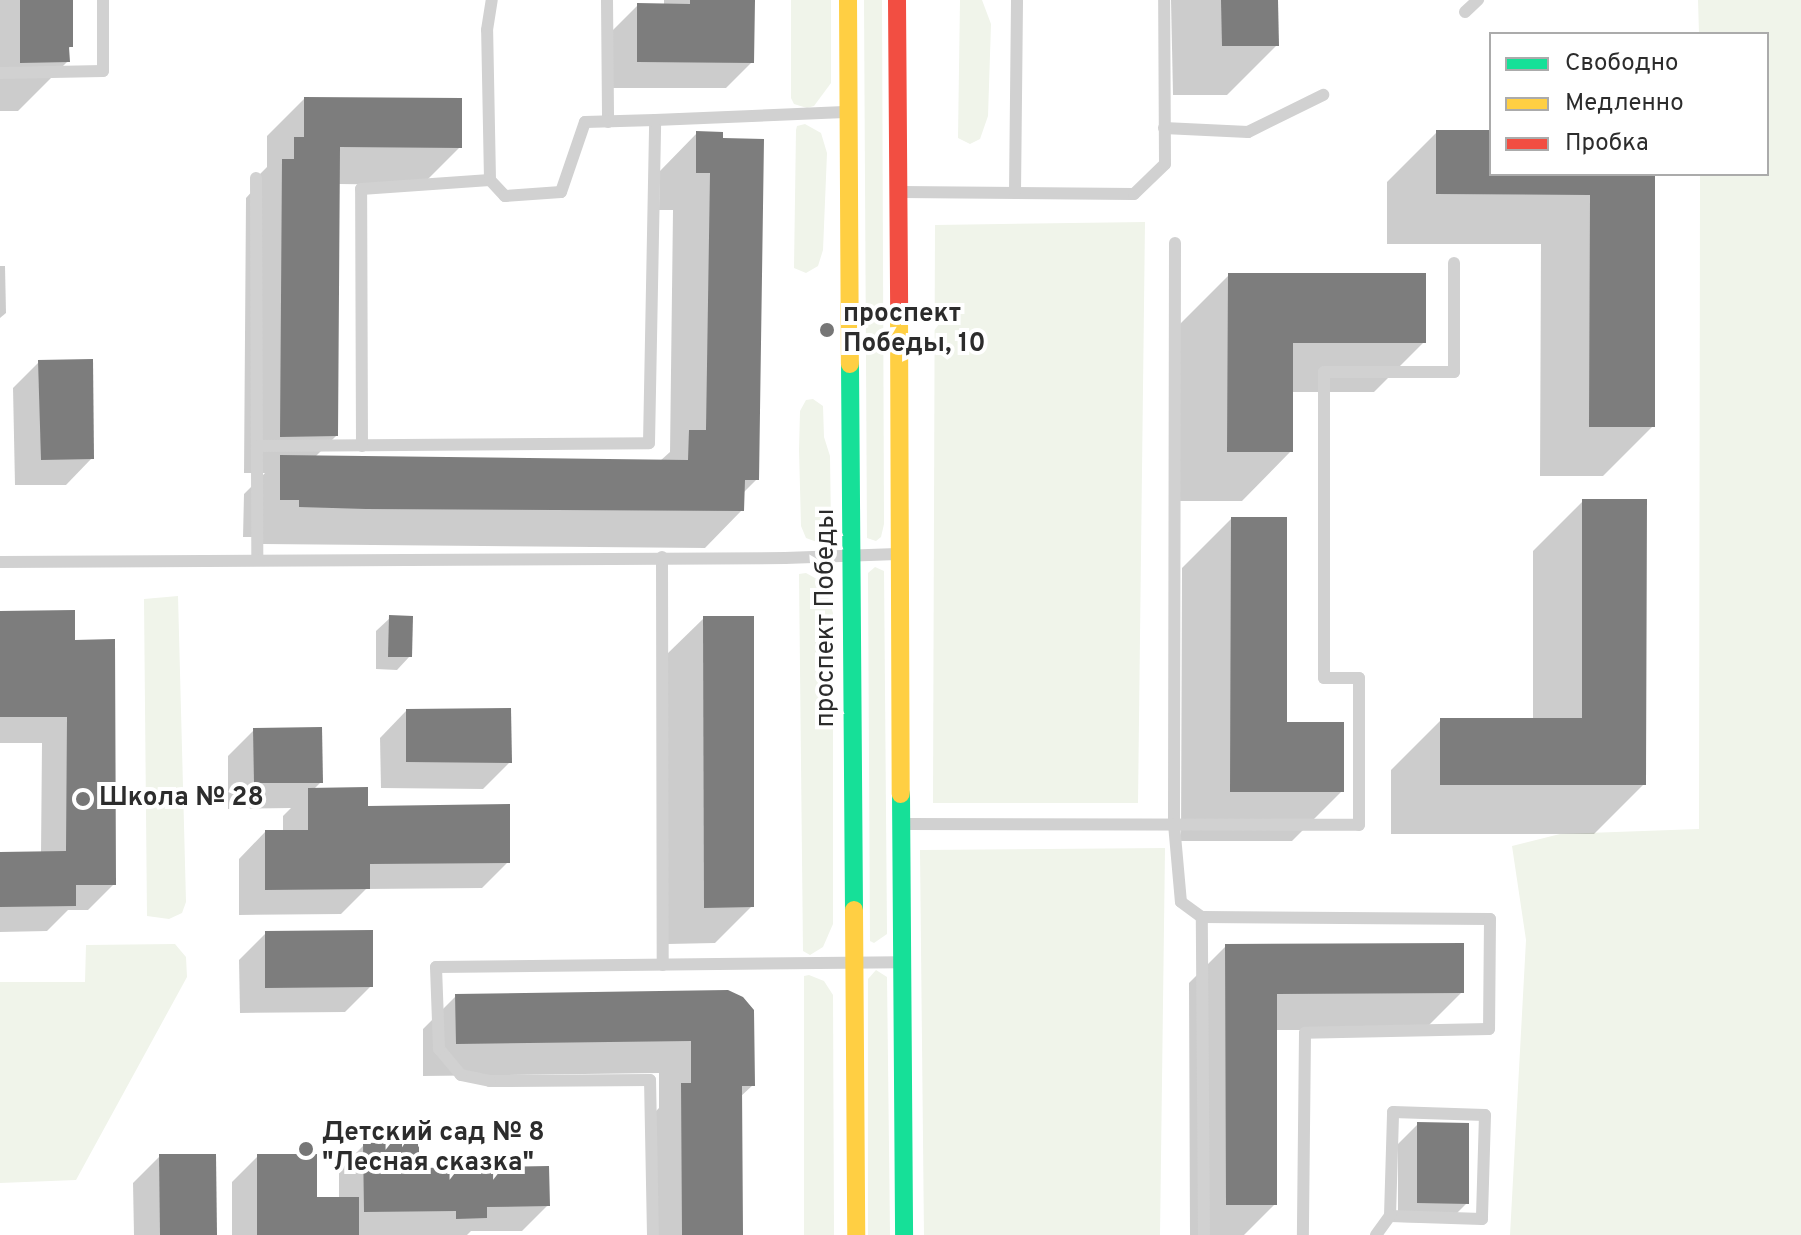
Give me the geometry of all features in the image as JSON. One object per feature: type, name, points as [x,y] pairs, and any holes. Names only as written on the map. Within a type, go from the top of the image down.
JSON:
[{"type":"main road","name":"проспект Победы","points":[[848,0],[854,555],[856,1235]]},
{"type":"main road","points":[[897,0],[904,1235]]},
{"type":"lane","points":[[0,73],[103,71],[103,0]]},
{"type":"lane","points":[[492,0],[487,30],[490,180],[505,196],[561,192],[585,122],[848,112]]},
{"type":"lane","points":[[607,0],[608,122]]},
{"type":"lane","points":[[1015,193],[1017,0]]},
{"type":"lane","points":[[897,192],[1134,194],[1165,164],[1164,0]]},
{"type":"lane","points":[[1465,12],[1478,0]]},
{"type":"lane","points":[[1164,128],[1248,132],[1323,95]]},
{"type":"lane","points":[[257,446],[649,443],[655,120]]},
{"type":"lane","points":[[256,178],[257,559]]},
{"type":"lane","points":[[362,446],[361,189],[490,180]]},
{"type":"lane","points":[[1175,243],[1174,824],[1181,902],[1202,917],[1490,919],[1489,1029],[1305,1033],[1303,1235]]},
{"type":"lane","points":[[903,824],[1359,825],[1359,678],[1324,678],[1324,372],[1454,372],[1454,263]]},
{"type":"lane","points":[[0,562],[900,554]]},
{"type":"lane","points":[[662,557],[663,965]]},
{"type":"lane","points":[[1202,917],[1204,1235]]},
{"type":"lane","points":[[653,1235],[650,1080],[490,1081],[461,1075],[439,1049],[436,967],[904,962]]},
{"type":"lane","points":[[1376,1235],[1390,1216],[1393,1112],[1485,1115],[1482,1219],[1390,1216]]},
{"type":"shaded area","points":[[791,0],[831,0],[831,83],[814,106],[807,108],[794,104],[791,98]]},
{"type":"shaded area","points":[[864,0],[882,0],[884,524],[881,537],[876,541],[867,538]]},
{"type":"shaded area","points":[[960,0],[982,0],[991,24],[988,116],[980,139],[970,144],[958,138]]},
{"type":"shaded area","points":[[1698,0],[1801,0],[1801,1235],[1510,1235],[1526,940],[1512,846],[1560,834],[1699,829],[1700,176],[1769,176],[1769,32],[1699,32]]},
{"type":"shaded area","points":[[805,124],[821,133],[827,153],[823,250],[818,266],[806,273],[794,268],[796,130],[797,126]]},
{"type":"shaded area","points":[[1145,222],[1138,803],[933,803],[935,225]]},
{"type":"shaded area","points":[[813,399],[823,406],[824,437],[830,456],[831,524],[826,536],[817,542],[806,538],[801,526],[800,411],[806,400]]},
{"type":"shaded area","points":[[875,567],[884,571],[887,934],[874,943],[870,941],[868,573]]},
{"type":"shaded area","points":[[806,573],[824,583],[833,613],[833,924],[823,947],[810,955],[803,951],[799,574]]},
{"type":"shaded area","points":[[178,596],[186,902],[182,913],[169,919],[147,916],[144,599]]},
{"type":"shaded area","points":[[1165,848],[1160,1235],[924,1235],[920,850]]},
{"type":"shaded area","points":[[175,944],[186,957],[187,977],[76,1180],[0,1183],[0,982],[85,982],[86,945]]},
{"type":"shaded area","points":[[876,970],[887,977],[890,1235],[868,1235],[868,979]]},
{"type":"shaded area","points":[[804,976],[824,981],[833,995],[834,1235],[804,1235]]},
{"type":"building","points":[[20,0],[73,0],[70,62],[20,63]]},
{"type":"building","points":[[690,0],[755,0],[754,63],[637,62],[637,3],[690,4]]},
{"type":"building","points":[[1221,0],[1278,0],[1279,46],[1222,46]]},
{"type":"building","points":[[304,97],[462,98],[462,148],[340,147],[338,436],[280,437],[282,159],[294,159],[294,137],[304,137]]},
{"type":"building","points":[[1436,130],[1489,130],[1489,176],[1655,176],[1655,427],[1589,427],[1590,195],[1436,194]]},
{"type":"building","points":[[696,131],[723,132],[723,138],[764,139],[759,480],[745,480],[744,511],[366,509],[299,507],[299,500],[280,500],[280,455],[688,460],[689,430],[706,430],[710,173],[696,173]]},
{"type":"building","points":[[1228,273],[1426,273],[1426,343],[1293,343],[1293,452],[1227,452]]},
{"type":"building","points":[[93,359],[94,459],[41,460],[38,360]]},
{"type":"building","points":[[1582,499],[1647,499],[1646,785],[1440,785],[1440,718],[1582,718]]},
{"type":"building","points":[[1231,517],[1287,517],[1287,722],[1344,722],[1344,792],[1230,792]]},
{"type":"building","points":[[75,610],[75,640],[115,639],[116,885],[76,885],[76,906],[0,907],[0,852],[66,851],[67,717],[0,717],[0,611]]},
{"type":"building","points":[[389,615],[413,616],[412,657],[388,657]]},
{"type":"building","points":[[703,616],[754,616],[754,907],[704,908]]},
{"type":"building","points":[[511,708],[512,763],[406,762],[406,709]]},
{"type":"building","points":[[322,727],[323,783],[254,783],[253,728]]},
{"type":"building","points":[[368,787],[368,806],[510,804],[510,863],[370,864],[370,889],[265,890],[265,830],[308,830],[308,788]]},
{"type":"building","points":[[373,930],[373,987],[265,988],[265,931]]},
{"type":"building","points":[[1464,943],[1464,993],[1277,994],[1277,1205],[1226,1205],[1225,944]]},
{"type":"building","points":[[728,990],[743,997],[754,1010],[755,1086],[742,1086],[743,1235],[682,1235],[681,1083],[691,1083],[691,1041],[456,1044],[455,994]]},
{"type":"building","points":[[1417,1122],[1469,1123],[1469,1204],[1417,1203]]},
{"type":"building","points":[[419,1142],[419,1168],[549,1166],[550,1206],[487,1207],[487,1218],[456,1219],[456,1211],[364,1212],[363,1143]]},
{"type":"building","points":[[159,1154],[216,1154],[217,1235],[160,1235]]},
{"type":"building","points":[[257,1154],[317,1154],[317,1197],[359,1197],[359,1235],[257,1235]]},
{"type":"traffic: fast","points":[[850,364],[854,910]]},
{"type":"traffic: fast","points":[[901,794],[904,1235]]},
{"type":"traffic: slow","points":[[848,0],[850,364]]},
{"type":"traffic: slow","points":[[899,310],[901,794]]},
{"type":"traffic: slow","points":[[854,910],[856,1235]]},
{"type":"traffic: jam","points":[[897,0],[899,310]]},
{"type":"place","name":"проспект Победы, 10","points":[[827,330]]},
{"type":"place","name":"Школа № 28","points":[[83,799]]},
{"type":"place","name":"Детский сад № 8 \"Лесная сказка\"","points":[[306,1149]]}]
